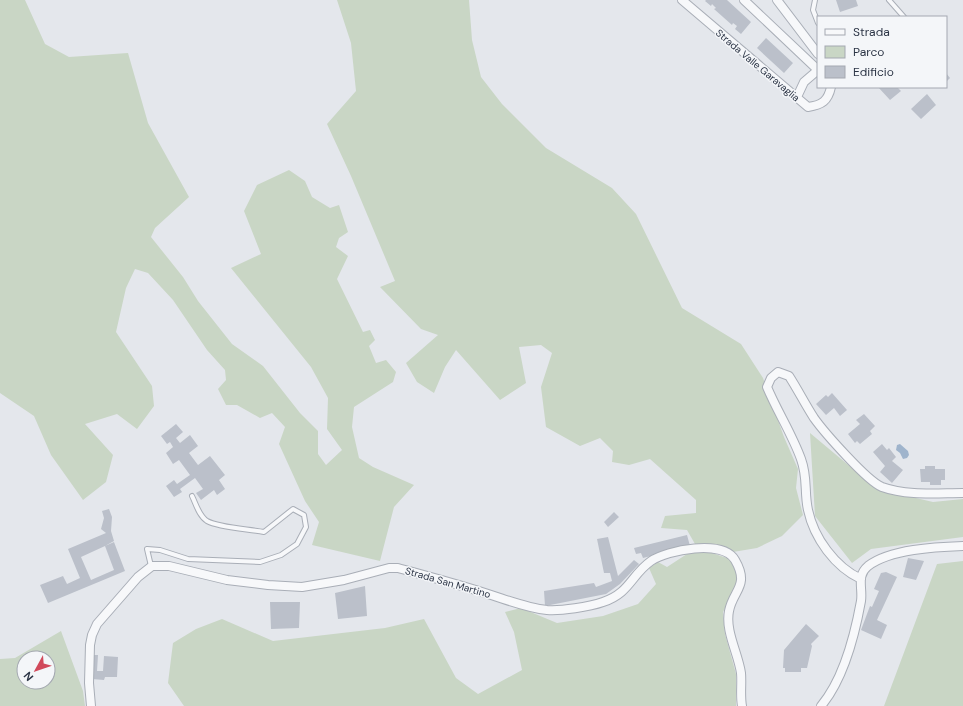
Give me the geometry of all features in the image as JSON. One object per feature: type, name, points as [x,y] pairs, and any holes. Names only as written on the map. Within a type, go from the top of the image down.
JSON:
[{"type":"street","name":"Strada Valle Garavaglia","points":[[682,0],[808,107],[819,105],[828,98],[831,88]]},
{"type":"street","points":[[744,0],[817,69]]},
{"type":"street","points":[[777,0],[817,53]]},
{"type":"street","points":[[797,98],[804,82],[817,71]]},
{"type":"street","points":[[860,579],[841,567],[829,553],[817,533],[808,511],[806,473],[767,387],[770,378],[778,372],[789,376],[815,420],[859,469],[879,486],[894,491],[963,493]]},
{"type":"street","points":[[821,706],[830,692],[845,659],[856,627],[862,598],[860,579],[867,567],[890,556],[933,548],[963,546]]},
{"type":"street","name":"Strada San Martino","points":[[152,566],[169,566],[227,580],[302,587],[344,580],[389,568],[398,568],[545,610],[556,610],[603,602],[616,596],[626,590],[650,561],[666,555],[703,548],[719,550],[735,559],[742,575],[737,594],[729,610],[728,620],[741,674],[742,706]]},
{"type":"street","points":[[91,706],[89,683],[90,645],[92,635],[97,624],[138,577],[152,566]]},
{"type":"lane","points":[[815,0],[813,10],[817,20]]},
{"type":"lane","points":[[889,0],[903,16]]},
{"type":"lane","points":[[152,566],[147,549],[160,550],[188,559],[260,562],[281,555],[297,544],[306,527],[304,516],[293,509],[264,532],[221,525],[208,521],[200,513],[192,496]]},
{"type":"green space","points":[[0,0],[25,0],[45,44],[69,57],[128,53],[148,123],[189,197],[155,228],[151,237],[183,277],[198,301],[232,344],[263,366],[300,413],[318,431],[318,454],[326,465],[342,450],[327,429],[328,398],[311,367],[231,268],[261,254],[244,211],[257,185],[289,170],[305,181],[312,197],[330,208],[339,205],[348,232],[339,238],[336,247],[348,256],[337,279],[363,332],[370,330],[375,340],[369,346],[376,363],[386,360],[396,372],[393,382],[354,407],[352,427],[359,458],[373,467],[414,485],[394,507],[380,561],[312,545],[319,522],[305,501],[279,444],[285,427],[272,413],[260,418],[237,405],[226,405],[218,389],[226,380],[225,370],[207,350],[173,300],[148,273],[135,269],[126,288],[116,332],[152,386],[154,406],[137,429],[117,414],[85,424],[113,455],[106,482],[83,500],[51,455],[34,416],[0,393]]},
{"type":"green space","points":[[337,0],[469,0],[472,40],[481,77],[502,104],[546,148],[612,188],[636,214],[682,308],[741,344],[763,378],[784,437],[798,469],[796,488],[803,515],[782,536],[757,548],[733,552],[709,545],[695,544],[687,530],[661,528],[665,516],[696,513],[696,500],[650,459],[629,465],[612,462],[613,451],[600,438],[580,446],[546,427],[541,387],[552,353],[541,345],[519,347],[526,383],[500,400],[456,350],[445,367],[434,393],[417,382],[406,363],[438,335],[421,329],[380,287],[395,281],[351,176],[327,124],[356,91],[351,43]]},
{"type":"green space","points":[[810,433],[877,489],[933,502],[963,499],[963,537],[871,549],[852,563],[815,516]]},
{"type":"green space","points":[[706,551],[730,559],[738,577],[735,589],[723,612],[725,634],[736,674],[736,706],[184,706],[168,683],[173,643],[196,629],[222,619],[273,641],[385,628],[424,619],[456,678],[478,694],[522,670],[514,632],[505,612],[521,608],[557,623],[603,616],[638,604],[656,584],[649,568],[658,562],[667,567],[687,554]]},
{"type":"green space","points":[[963,561],[963,706],[884,706],[937,564]]},
{"type":"green space","points":[[61,631],[83,691],[85,706],[0,706],[0,659],[16,657],[16,690],[56,690],[56,650],[29,650]]},
{"type":"water","points":[[900,444],[908,451],[909,455],[907,458],[903,459],[900,453],[896,450],[897,445]]},
{"type":"building","points":[[727,0],[751,22],[741,34],[735,29],[737,26],[733,23],[732,25],[714,9],[716,8],[712,4],[711,6],[705,1]]},
{"type":"building","points":[[836,0],[856,0],[858,6],[840,12]]},
{"type":"building","points":[[766,38],[793,63],[784,73],[757,48]]},
{"type":"building","points":[[947,74],[950,78],[947,81]]},
{"type":"building","points":[[879,88],[898,88],[901,91],[890,100]]},
{"type":"building","points":[[927,94],[936,105],[921,119],[911,109]]},
{"type":"building","points":[[832,393],[847,410],[840,416],[834,408],[826,415],[816,404],[826,395],[828,397]]},
{"type":"building","points":[[864,414],[875,426],[870,431],[872,434],[860,444],[857,441],[855,443],[848,434],[860,424],[856,420]]},
{"type":"building","points":[[176,424],[183,432],[176,438],[180,443],[190,435],[198,446],[189,453],[198,465],[210,456],[225,475],[219,480],[225,489],[217,495],[214,490],[201,500],[196,493],[203,489],[195,478],[180,489],[182,492],[174,497],[166,486],[174,480],[177,484],[190,475],[179,460],[173,464],[166,453],[173,447],[170,442],[167,444],[161,436]]},
{"type":"building","points":[[882,444],[887,450],[889,448],[896,457],[892,461],[903,470],[892,483],[880,472],[885,466],[873,452]]},
{"type":"building","points":[[925,466],[935,466],[935,469],[945,469],[945,480],[941,480],[941,485],[930,485],[930,482],[921,482],[920,469],[925,469]]},
{"type":"building","points":[[109,509],[112,517],[111,531],[114,541],[105,546],[114,542],[125,571],[48,603],[40,585],[63,576],[67,584],[80,578],[68,549],[106,533],[101,529],[104,518],[102,511]],"holes":[[[105,546],[114,570],[91,580],[81,557]]]},
{"type":"building","points":[[614,512],[619,517],[608,527],[604,522]]},
{"type":"building","points":[[687,535],[690,546],[643,558],[641,553],[636,554],[634,548]]},
{"type":"building","points":[[608,537],[618,576],[634,560],[639,564],[620,584],[606,594],[545,606],[544,591],[594,583],[596,587],[612,581],[610,573],[604,573],[597,539]]},
{"type":"building","points":[[908,558],[924,561],[916,580],[903,577]]},
{"type":"building","points":[[886,572],[897,577],[877,620],[887,625],[881,639],[861,630],[870,606],[872,607],[879,591],[874,589],[881,573]]},
{"type":"building","points":[[365,586],[367,616],[338,619],[335,593]]},
{"type":"building","points":[[270,602],[300,602],[299,628],[271,629]]},
{"type":"building","points":[[806,624],[819,636],[811,644],[812,646],[807,668],[801,668],[801,672],[785,672],[785,668],[783,668],[784,650]]},
{"type":"building","points":[[93,655],[98,655],[97,671],[103,671],[104,656],[118,657],[117,677],[105,677],[104,680],[92,679]]}]
